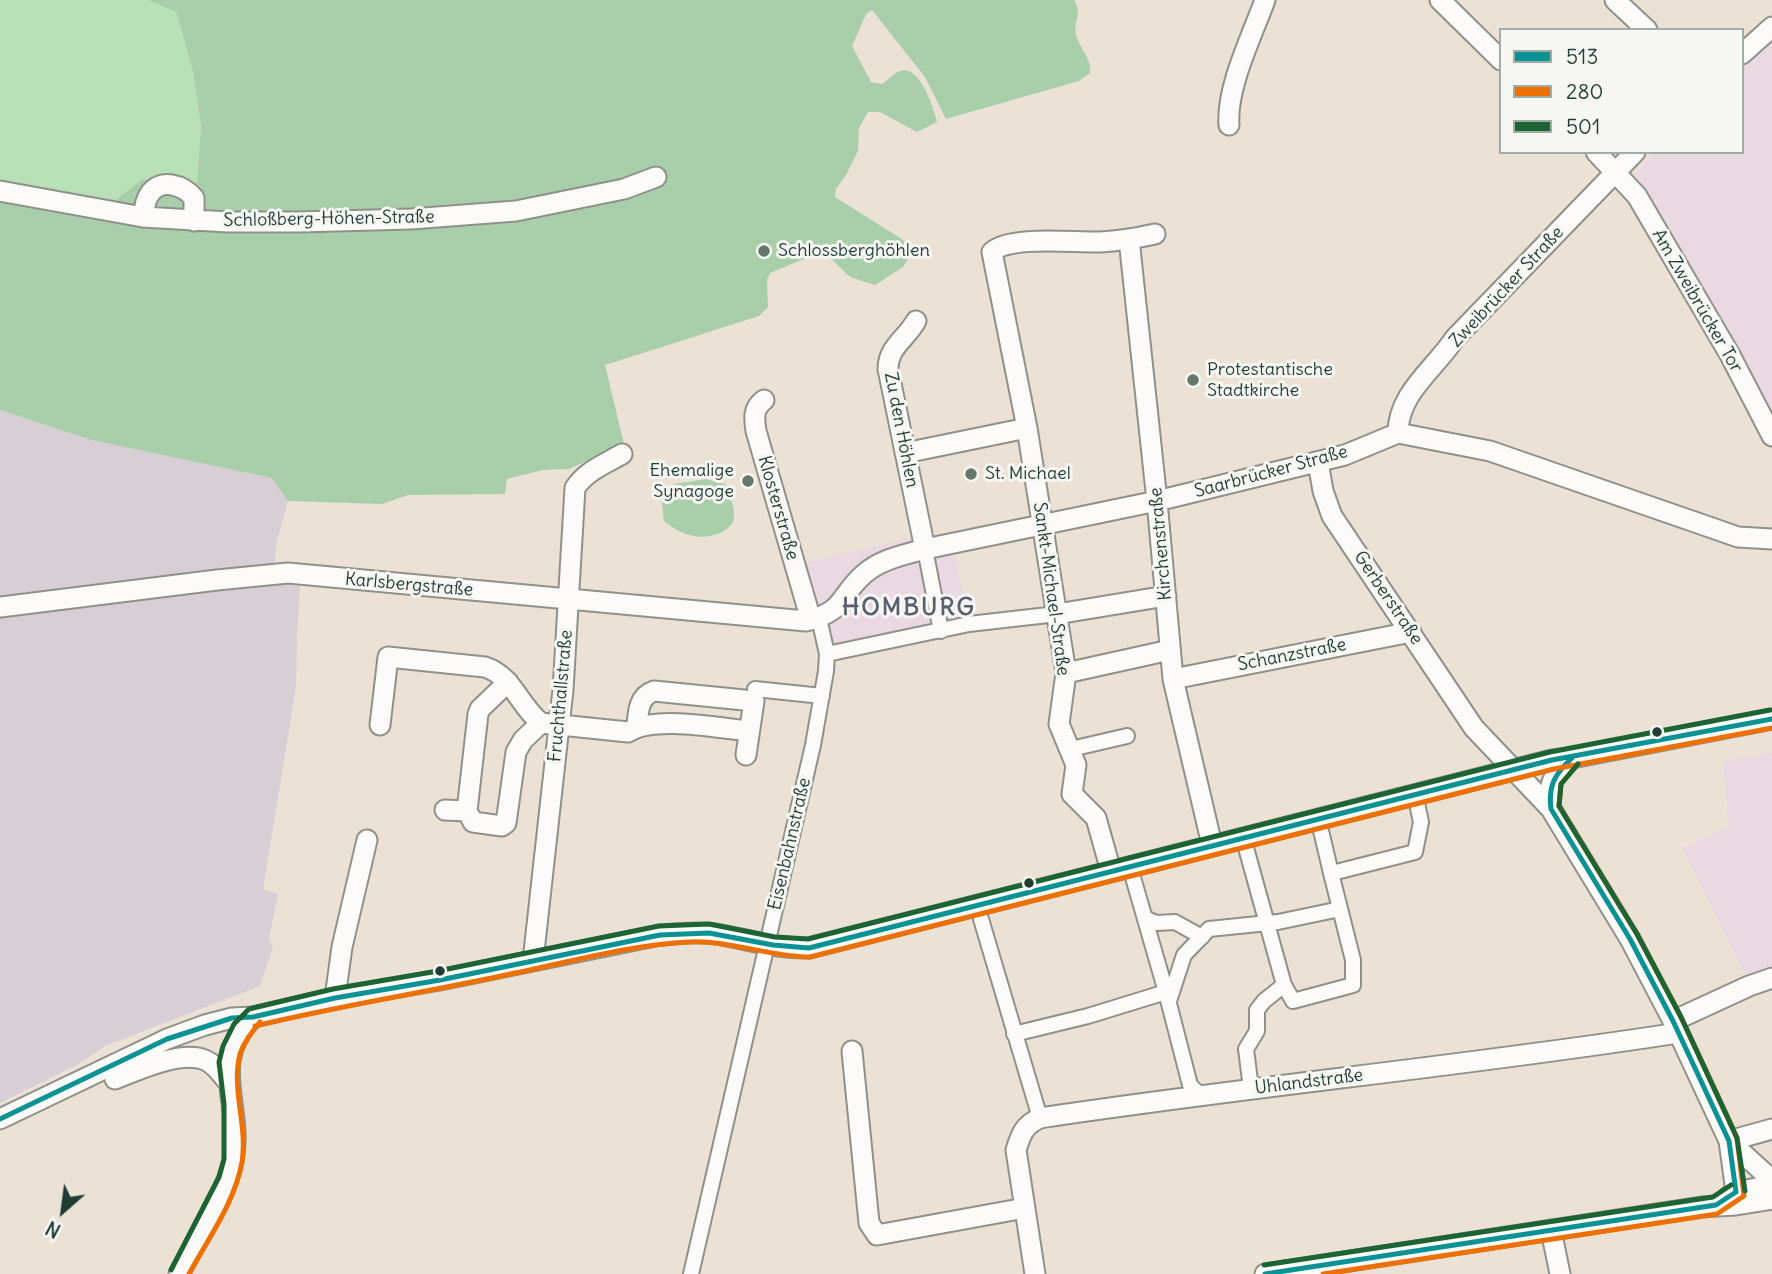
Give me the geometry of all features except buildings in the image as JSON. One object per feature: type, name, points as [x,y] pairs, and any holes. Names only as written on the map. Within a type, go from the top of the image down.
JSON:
[{"type":"street","points":[[1229,125],[1228,109],[1232,91],[1265,0]]},
{"type":"street","points":[[1440,0],[1499,58]]},
{"type":"street","points":[[1615,0],[1645,28]]},
{"type":"street","points":[[1744,52],[1772,27]]},
{"type":"street","name":"Am Zweibrücker Tor","points":[[1598,154],[1637,196],[1730,355],[1772,436]]},
{"type":"street","name":"Zweibrücker Straße","points":[[1398,433],[1398,418],[1408,396],[1441,359],[1455,338],[1633,154]]},
{"type":"street","name":"Schloßberg-Höhen-Straße","points":[[0,191],[143,217],[298,222],[461,216],[525,209],[624,189],[656,177]]},
{"type":"street","points":[[143,217],[148,195],[161,185],[172,184],[181,187],[194,198],[194,220]]},
{"type":"street","points":[[1129,239],[1155,234]]},
{"type":"street","name":"Sankt-Michael-Straße","points":[[1111,872],[1096,818],[1072,794],[1076,765],[1059,724],[1066,673],[1027,428],[992,252],[1003,246],[1047,241],[1129,239]]},
{"type":"street","name":"Kirchenstraße","points":[[1129,239],[1173,679],[1212,845]]},
{"type":"street","name":"Zu den Höhlen","points":[[916,321],[894,347],[888,362],[925,549]]},
{"type":"street","name":"Klosterstraße","points":[[764,400],[757,405],[754,417],[756,431],[815,619]]},
{"type":"street","points":[[905,453],[1027,428]]},
{"type":"street","points":[[1398,433],[1490,452],[1738,537],[1772,539]]},
{"type":"street","name":"Saarbrücker Straße","points":[[815,619],[836,609],[857,581],[872,568],[889,559],[925,549],[1157,501],[1318,462],[1398,433]]},
{"type":"street","name":"Fruchthallstraße","points":[[533,961],[550,724],[569,600],[575,488],[590,472],[622,454]]},
{"type":"street","name":"Gerberstraße","points":[[1318,462],[1323,491],[1332,516],[1474,728],[1484,750],[1482,769],[1476,779]]},
{"type":"street","points":[[925,549],[941,631]]},
{"type":"street","name":"Karlsbergstraße","points":[[0,607],[288,573],[791,621],[815,619]]},
{"type":"street","points":[[827,654],[969,624],[1057,614],[1166,596]]},
{"type":"street","name":"Eisenbahnstraße","points":[[691,1274],[822,696],[827,654],[815,619]]},
{"type":"street","name":"Schanzstraße","points":[[1173,679],[1411,632]]},
{"type":"street","points":[[1066,673],[1170,650]]},
{"type":"street","points":[[380,725],[388,657],[485,667],[495,671],[508,682],[534,717],[550,724],[628,732],[638,726],[662,723],[750,731]]},
{"type":"street","points":[[508,682],[478,714],[467,811],[473,822],[502,826],[506,823],[516,752],[523,740],[550,724]]},
{"type":"street","points":[[755,689],[822,696]]},
{"type":"street","points":[[638,726],[641,701],[646,693],[654,691],[754,701],[746,755]]},
{"type":"street","points":[[0,1119],[167,1040],[232,1018],[253,1017],[335,998],[660,935],[715,934],[766,945],[809,948],[1514,769],[1772,719]]},
{"type":"street","name":"Gerberstraße","points":[[1474,728],[1551,809],[1630,939],[1729,1141],[1737,1192]]},
{"type":"street","points":[[1070,749],[1127,736]]},
{"type":"street","points":[[1551,809],[1549,792],[1554,775],[1572,758]]},
{"type":"street","points":[[1331,873],[1415,852],[1421,822],[1415,794]]},
{"type":"street","points":[[445,810],[467,811]]},
{"type":"street","points":[[1243,837],[1284,985],[1293,1002],[1353,985],[1353,960],[1318,818]]},
{"type":"street","points":[[335,998],[342,947],[367,840]]},
{"type":"street","points":[[1130,867],[1190,1084],[1200,1095]]},
{"type":"street","points":[[1168,997],[1184,955],[1209,929],[1268,923],[1340,909]]},
{"type":"street","points":[[1145,918],[1156,923],[1175,922],[1202,937]]},
{"type":"street","points":[[981,919],[1040,1118],[1028,1124],[1016,1150],[1035,1274]]},
{"type":"street","name":"Uhlandstraße","points":[[1040,1118],[1200,1095],[1476,1063],[1675,1027],[1749,986],[1772,978]]},
{"type":"street","points":[[1251,1089],[1247,1049],[1257,1031],[1257,1010],[1264,1000],[1284,985]]},
{"type":"street","points":[[1014,1034],[1168,997]]},
{"type":"street","points":[[179,1274],[227,1180],[233,1160],[235,1129],[228,1064],[231,1049],[242,1028],[253,1017]]},
{"type":"street","points":[[852,1051],[869,1223],[877,1236],[1025,1208]]},
{"type":"street","points":[[0,1133],[71,1098],[140,1069],[183,1057],[205,1060],[229,1083]]},
{"type":"street","points":[[1729,1141],[1772,1129]]},
{"type":"street","name":"Gerberstraße","points":[[1729,1141],[1772,1183]]},
{"type":"street","points":[[1716,1205],[1737,1192],[1772,1183]]},
{"type":"street","points":[[1265,1274],[1353,1267],[1551,1230],[1772,1199]]},
{"type":"street","points":[[1551,1230],[1560,1274]]},
{"type":"shaded area","points":[[1772,40],[1772,414],[1634,174],[1654,154],[1744,154],[1744,67]]},
{"type":"shaded area","points":[[0,410],[91,440],[273,478],[288,501],[277,541],[272,583],[300,586],[296,687],[263,889],[278,894],[269,939],[273,946],[260,986],[105,1046],[77,1065],[0,1103]]},
{"type":"shaded area","points":[[922,535],[953,543],[967,618],[973,632],[827,660],[795,565]]},
{"type":"shaded area","points":[[1772,753],[1772,966],[1745,975],[1682,848],[1729,827],[1723,762]]},
{"type":"green space","points":[[0,0],[148,0],[176,12],[193,72],[201,126],[197,183],[142,179],[112,203],[0,183]]},
{"type":"green space","points":[[148,0],[1074,0],[1078,10],[1076,34],[1089,63],[1090,73],[1079,81],[946,119],[925,77],[872,10],[866,14],[852,46],[871,82],[882,84],[900,71],[914,74],[925,89],[937,122],[917,132],[880,112],[868,112],[859,128],[858,151],[836,189],[835,197],[908,243],[911,254],[903,267],[875,285],[850,277],[823,251],[770,273],[767,280],[768,307],[759,316],[605,365],[624,444],[569,469],[543,470],[507,479],[505,494],[408,495],[382,504],[288,501],[272,478],[91,440],[0,410],[0,183],[112,203],[142,179],[197,183],[201,126],[193,72],[176,12]]},
{"type":"green space","points":[[706,479],[725,484],[734,512],[733,522],[725,531],[699,537],[682,532],[664,521],[661,495],[675,484]]},
{"type":"transit line","name":"501","points":[[171,1270],[219,1177],[224,1159],[224,1104],[219,1062],[223,1046],[234,1024],[249,1009],[333,989],[438,971],[659,926],[709,924],[775,937],[808,939],[1550,752],[1770,710]]},
{"type":"transit line","name":"513","points":[[0,1119],[167,1039],[232,1018],[253,1017],[335,998],[440,980],[660,935],[709,933],[773,945],[809,948],[1552,760],[1772,719]]},
{"type":"transit line","name":"280","points":[[255,1026],[597,955],[666,944],[704,942],[810,957],[1554,769],[1772,728]]},
{"type":"transit line","name":"513","points":[[1572,758],[1554,780],[1551,809],[1630,939],[1673,1021],[1729,1141],[1736,1192]]},
{"type":"transit line","name":"280","points":[[1323,1274],[1717,1214],[1744,1196],[1737,1138],[1681,1017],[1637,934],[1559,806],[1561,784],[1578,764]]},
{"type":"transit line","name":"501","points":[[1578,764],[1561,784],[1559,806],[1637,934],[1681,1017],[1737,1138],[1745,1191]]},
{"type":"transit line","name":"280","points":[[189,1274],[220,1220],[238,1177],[243,1148],[238,1067],[244,1045],[260,1022]]},
{"type":"transit line","name":"501","points":[[1264,1265],[1713,1197],[1731,1185]]},
{"type":"transit line","name":"513","points":[[1265,1274],[1716,1205],[1736,1192]]},
{"type":"place","name":"Schlossberghöhlen","points":[[764,251]]},
{"type":"place","name":"Protestantische Stadtkirche","points":[[1193,380]]},
{"type":"place","name":"St. Michael","points":[[971,474]]},
{"type":"place","name":"Ehemalige Synagoge","points":[[748,481]]},
{"type":"district","name":"HOMBURG","points":[[909,608]]}]
